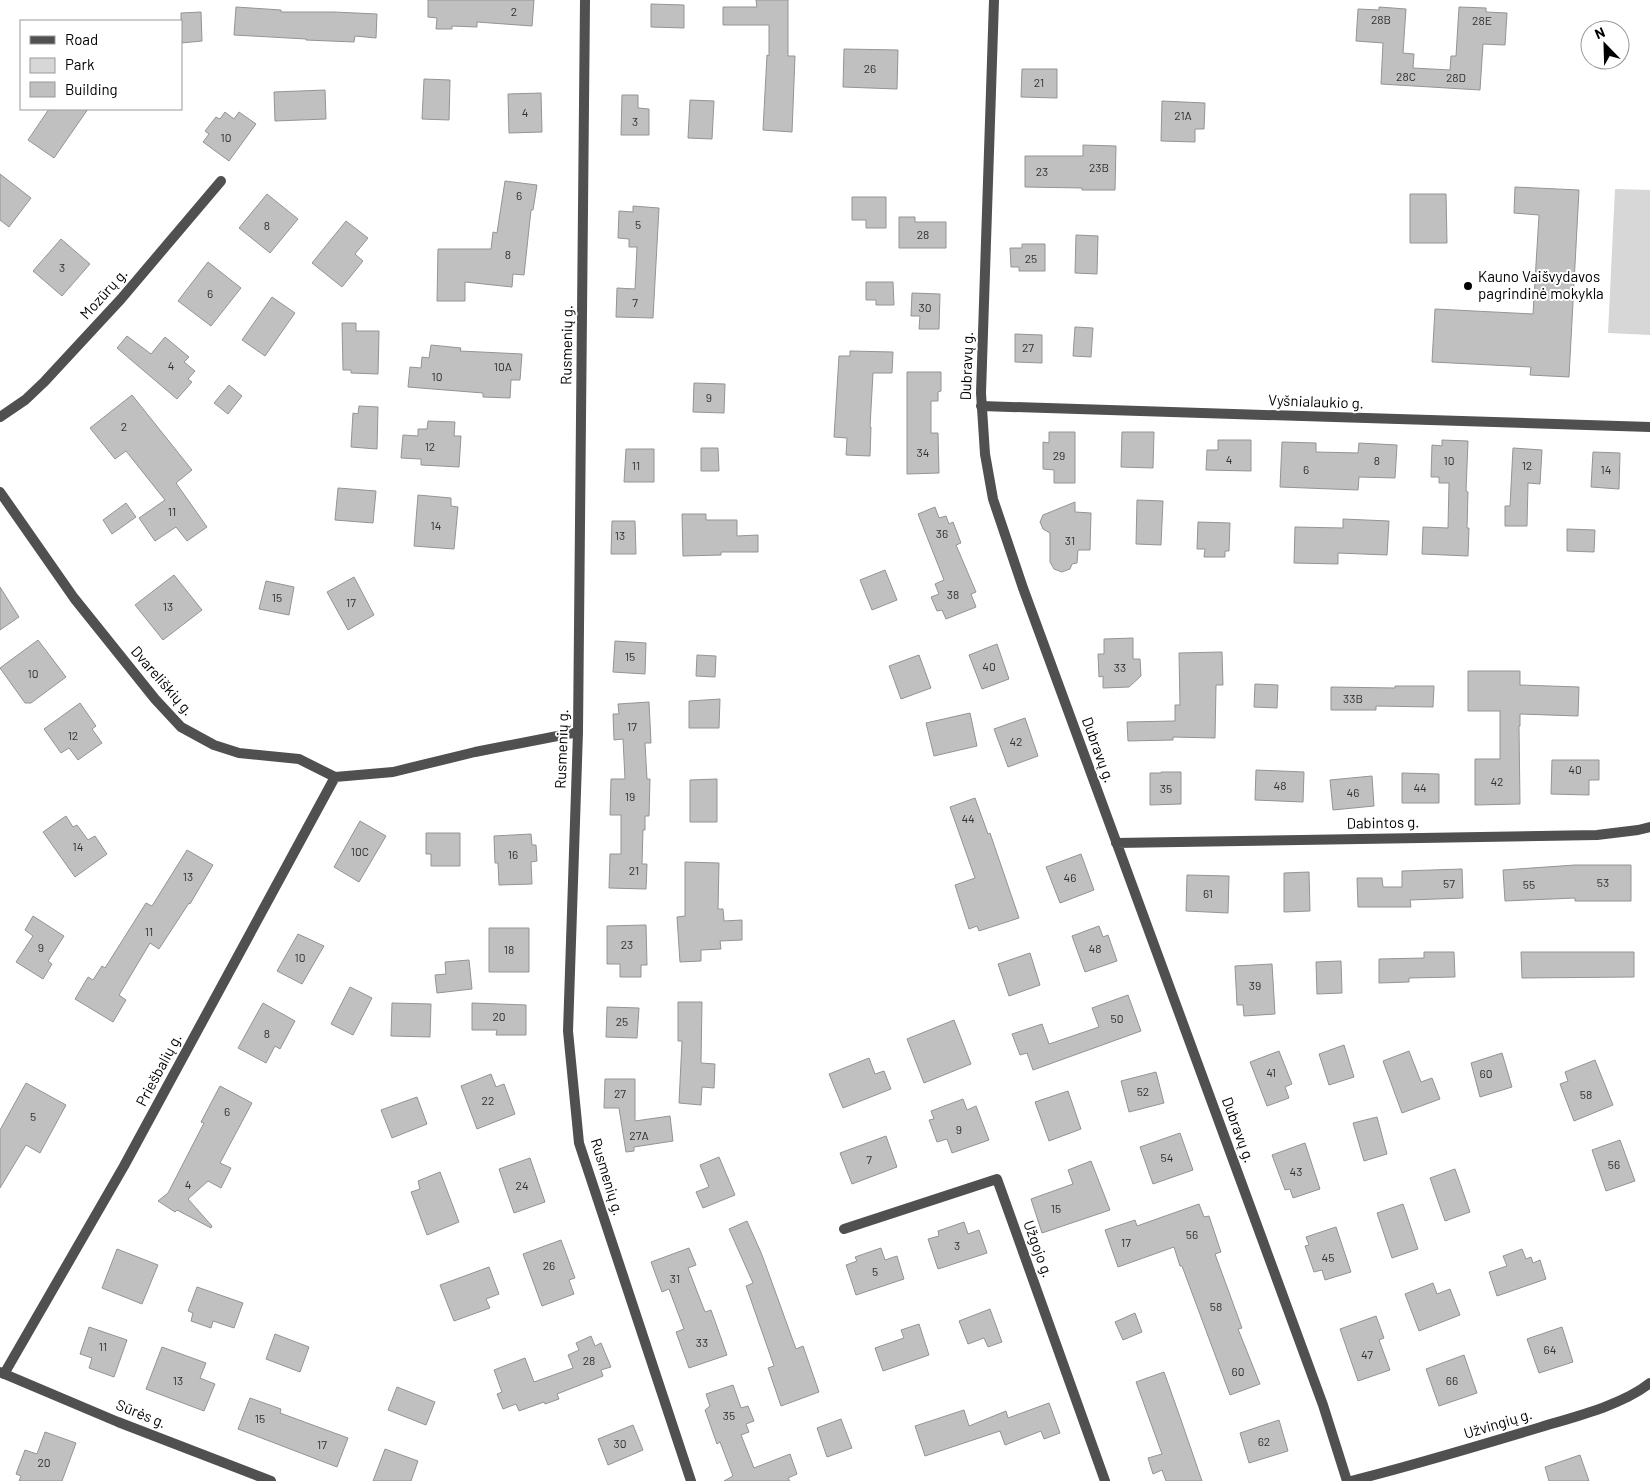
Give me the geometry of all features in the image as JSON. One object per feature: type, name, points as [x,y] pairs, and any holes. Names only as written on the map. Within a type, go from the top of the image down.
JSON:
[{"type":"street","name":"Rusmenių g.","points":[[585,0],[578,732],[568,1031],[579,1143],[691,1481]]},
{"type":"street","name":"Dubravų g.","points":[[994,0],[981,406],[985,454],[993,498],[1026,597],[1349,1481]]},
{"type":"street","name":"Mozūrų g.","points":[[0,417],[25,400],[44,381],[120,299],[221,181]]},
{"type":"street","name":"Vyšnialaukio g.","points":[[981,406],[1650,427]]},
{"type":"street","name":"Dvareliškių g.","points":[[0,492],[74,598],[155,699],[181,727],[214,745],[239,753],[299,759],[335,777]]},
{"type":"street","points":[[335,777],[393,772],[475,752],[578,732]]},
{"type":"street","name":"Priešbalių g.","points":[[2,1373],[124,1166],[335,777]]},
{"type":"street","name":"Dabintos g.","points":[[1116,843],[1597,835],[1650,827]]},
{"type":"street","name":"Užgojo g.","points":[[844,1229],[997,1179],[1104,1481]]},
{"type":"street","name":"Sūrės g.","points":[[2,1373],[118,1422],[271,1481]]},
{"type":"street","name":"Užvingių g.","points":[[1349,1481],[1438,1458],[1597,1410],[1643,1389],[1650,1383]]},
{"type":"green space","points":[[1615,189],[1650,190],[1650,335],[1608,333]]},
{"type":"building","points":[[428,0],[534,0],[532,26],[477,22],[477,27],[452,26],[452,29],[436,29],[437,18],[428,17]]},
{"type":"building","points":[[756,0],[788,0],[788,56],[795,56],[792,132],[763,130],[767,55],[769,56],[769,25],[723,25],[723,7],[757,7]]},
{"type":"building","points":[[651,4],[684,5],[684,28],[651,27]]},
{"type":"building","points":[[236,7],[281,10],[281,12],[377,14],[376,38],[355,36],[354,42],[234,35]]},
{"type":"building","points":[[1379,7],[1406,9],[1403,53],[1414,54],[1413,68],[1450,70],[1451,56],[1456,56],[1459,7],[1486,8],[1486,12],[1507,13],[1505,45],[1483,44],[1480,90],[1381,84],[1383,43],[1356,41],[1358,9],[1379,10]]},
{"type":"building","points":[[201,12],[202,41],[182,43],[181,13]]},
{"type":"building","points":[[844,49],[898,50],[897,89],[843,87]]},
{"type":"building","points":[[1022,69],[1057,69],[1057,98],[1021,97]]},
{"type":"building","points":[[424,79],[450,80],[449,120],[422,119]]},
{"type":"building","points":[[325,90],[326,119],[275,121],[274,92]]},
{"type":"building","points":[[541,93],[542,132],[509,133],[508,94]]},
{"type":"building","points":[[622,95],[638,95],[638,108],[649,109],[649,135],[621,135]]},
{"type":"building","points":[[690,100],[714,101],[712,139],[688,138]]},
{"type":"building","points":[[1162,101],[1205,103],[1204,129],[1195,129],[1195,142],[1161,141]]},
{"type":"building","points":[[48,110],[87,110],[54,158],[28,140]]},
{"type":"building","points":[[225,112],[234,119],[239,112],[256,124],[229,161],[203,142],[209,134],[205,131],[216,117],[220,119]]},
{"type":"building","points":[[1083,145],[1116,146],[1115,190],[1025,187],[1025,156],[1083,156]]},
{"type":"building","points":[[0,174],[31,198],[9,227],[0,220]]},
{"type":"building","points":[[505,181],[537,185],[533,210],[531,210],[524,275],[513,274],[512,287],[465,282],[465,301],[437,301],[438,249],[491,249],[493,232],[497,233]]},
{"type":"building","points":[[1515,187],[1579,190],[1569,377],[1530,375],[1531,367],[1432,362],[1435,309],[1533,314],[1539,215],[1514,213]]},
{"type":"building","points":[[267,194],[298,219],[270,253],[239,228]]},
{"type":"building","points":[[1410,194],[1446,194],[1447,243],[1410,243]]},
{"type":"building","points":[[852,197],[886,197],[886,228],[866,228],[866,220],[852,220]]},
{"type":"building","points":[[633,206],[659,208],[653,318],[616,317],[617,288],[635,289],[637,247],[629,247],[629,239],[618,238],[619,211],[633,212]]},
{"type":"building","points":[[899,217],[915,217],[915,222],[946,222],[946,248],[899,248]]},
{"type":"building","points":[[346,221],[368,238],[355,254],[363,261],[342,287],[312,263]]},
{"type":"building","points":[[1076,235],[1098,236],[1097,274],[1075,273]]},
{"type":"building","points":[[61,239],[90,264],[62,296],[33,271]]},
{"type":"building","points":[[1022,244],[1045,244],[1045,271],[1019,271],[1019,267],[1011,267],[1010,248],[1022,248]]},
{"type":"building","points":[[208,262],[241,288],[211,326],[178,301]]},
{"type":"building","points":[[866,282],[893,282],[894,305],[876,305],[876,300],[866,300]]},
{"type":"building","points":[[912,293],[940,294],[939,329],[919,329],[920,316],[911,316]]},
{"type":"building","points":[[272,297],[295,313],[265,356],[242,340]]},
{"type":"building","points":[[342,323],[356,323],[356,331],[379,331],[378,374],[351,373],[351,370],[343,370]]},
{"type":"building","points":[[1075,327],[1093,328],[1091,357],[1073,356]]},
{"type":"building","points":[[1015,334],[1042,335],[1042,363],[1015,362]]},
{"type":"building","points":[[127,336],[151,354],[165,337],[189,357],[184,362],[195,371],[188,379],[192,382],[177,399],[117,348]]},
{"type":"building","points":[[431,345],[461,348],[460,351],[522,354],[520,380],[511,380],[510,398],[483,397],[483,393],[408,387],[410,367],[421,368],[422,357],[429,358]]},
{"type":"building","points":[[850,351],[893,352],[892,373],[873,373],[870,456],[846,455],[847,438],[834,437],[839,356],[850,356]]},
{"type":"building","points":[[907,372],[941,372],[941,391],[938,392],[938,401],[931,401],[931,433],[938,433],[939,473],[907,474]]},
{"type":"building","points":[[694,383],[725,384],[724,413],[693,412]]},
{"type":"building","points":[[229,385],[242,396],[228,414],[214,403]]},
{"type":"building","points":[[132,395],[192,470],[176,483],[207,527],[187,541],[176,527],[155,541],[139,518],[165,500],[126,451],[115,459],[90,428]]},
{"type":"building","points":[[359,406],[378,407],[377,449],[351,447],[353,413],[358,414]]},
{"type":"building","points":[[428,421],[455,422],[454,436],[461,436],[459,467],[421,465],[421,459],[401,458],[403,435],[418,436],[418,429],[427,429]]},
{"type":"building","points":[[1049,432],[1075,432],[1075,483],[1054,483],[1054,470],[1043,469],[1043,442],[1049,443]]},
{"type":"building","points":[[1122,432],[1154,432],[1153,468],[1121,467]]},
{"type":"building","points":[[1218,440],[1251,440],[1251,471],[1206,470],[1207,450],[1218,450]]},
{"type":"building","points":[[1442,440],[1468,441],[1466,491],[1468,492],[1468,556],[1422,554],[1423,527],[1448,528],[1449,483],[1439,483],[1439,477],[1431,477],[1432,445],[1442,446]]},
{"type":"building","points":[[1282,442],[1316,443],[1316,452],[1358,453],[1359,443],[1397,445],[1395,478],[1359,477],[1358,490],[1280,487]]},
{"type":"building","points":[[701,448],[718,448],[719,471],[701,471]]},
{"type":"building","points":[[1513,448],[1542,450],[1540,484],[1528,483],[1527,526],[1505,526],[1505,506],[1510,506]]},
{"type":"building","points":[[626,449],[654,449],[654,482],[624,482]]},
{"type":"building","points":[[1593,452],[1620,453],[1619,489],[1591,487]]},
{"type":"building","points":[[338,488],[376,491],[373,523],[335,520]]},
{"type":"building","points":[[418,495],[451,498],[451,506],[458,507],[454,549],[414,546]]},
{"type":"building","points":[[1137,500],[1163,501],[1161,545],[1136,544]]},
{"type":"building","points":[[1075,502],[1075,512],[1091,513],[1090,550],[1078,550],[1077,563],[1072,564],[1070,569],[1062,572],[1054,569],[1050,562],[1050,533],[1043,529],[1040,522],[1043,515]]},
{"type":"building","points":[[126,503],[136,517],[112,534],[103,520]]},
{"type":"building","points":[[935,507],[939,518],[946,516],[949,524],[953,522],[961,543],[956,545],[976,592],[971,594],[976,607],[946,619],[942,610],[937,611],[931,597],[939,594],[935,584],[944,580],[918,514]]},
{"type":"building","points":[[682,514],[706,514],[706,520],[737,520],[737,536],[758,535],[758,552],[721,552],[721,555],[683,556]]},
{"type":"building","points":[[1343,519],[1389,521],[1387,555],[1338,553],[1338,564],[1294,563],[1295,527],[1343,528]]},
{"type":"building","points":[[612,521],[635,521],[636,554],[611,554]]},
{"type":"building","points":[[1198,522],[1230,523],[1229,551],[1225,551],[1225,557],[1204,557],[1205,549],[1197,549]]},
{"type":"building","points":[[1567,529],[1595,530],[1594,552],[1567,551]]},
{"type":"building","points":[[885,570],[897,600],[872,610],[860,580]]},
{"type":"building","points":[[174,575],[202,610],[163,640],[135,605]]},
{"type":"building","points":[[354,577],[374,615],[348,630],[327,592]]},
{"type":"building","points":[[266,581],[294,587],[289,615],[259,609]]},
{"type":"building","points":[[0,587],[19,617],[0,630]]},
{"type":"building","points":[[1133,638],[1133,659],[1140,659],[1141,676],[1129,687],[1103,688],[1103,676],[1099,677],[1098,654],[1104,654],[1104,639]]},
{"type":"building","points":[[38,640],[66,677],[31,703],[25,703],[0,668]]},
{"type":"building","points":[[615,641],[646,643],[645,674],[613,672]]},
{"type":"building","points":[[997,644],[1009,679],[982,689],[969,655]]},
{"type":"building","points":[[1222,652],[1223,685],[1216,685],[1215,738],[1173,737],[1173,740],[1128,741],[1127,722],[1175,721],[1175,705],[1180,705],[1179,653]]},
{"type":"building","points":[[697,655],[716,656],[715,677],[696,676]]},
{"type":"building","points":[[919,655],[931,688],[901,699],[889,666]]},
{"type":"building","points":[[1468,671],[1520,671],[1520,685],[1579,687],[1578,716],[1520,714],[1520,804],[1475,805],[1475,759],[1500,759],[1500,711],[1468,711]]},
{"type":"building","points":[[1255,684],[1278,685],[1277,708],[1254,707]]},
{"type":"building","points":[[1395,686],[1434,686],[1433,707],[1376,706],[1376,710],[1331,710],[1331,687],[1395,688]]},
{"type":"building","points":[[720,699],[719,728],[689,728],[689,701]]},
{"type":"building","points":[[649,702],[651,743],[645,743],[647,779],[650,779],[649,816],[645,816],[642,864],[647,864],[646,889],[609,888],[610,854],[621,854],[621,815],[610,815],[611,779],[625,779],[623,739],[614,740],[613,714],[619,714],[618,704]]},
{"type":"building","points":[[80,703],[96,726],[92,729],[102,743],[78,760],[69,748],[61,753],[44,729]]},
{"type":"building","points":[[970,713],[977,746],[934,756],[926,723]]},
{"type":"building","points":[[1025,718],[1038,756],[1008,767],[994,729]]},
{"type":"building","points":[[1552,760],[1599,760],[1599,780],[1589,780],[1589,795],[1551,794]]},
{"type":"building","points":[[1256,770],[1304,772],[1303,802],[1255,800]]},
{"type":"building","points":[[1181,772],[1181,804],[1150,805],[1150,773]]},
{"type":"building","points":[[1402,773],[1439,774],[1439,803],[1402,803]]},
{"type":"building","points":[[1372,776],[1374,806],[1333,810],[1330,780]]},
{"type":"building","points":[[717,779],[717,822],[690,822],[690,780]]},
{"type":"building","points":[[975,798],[988,834],[990,833],[1019,918],[979,931],[977,926],[969,929],[955,885],[975,878],[950,807]]},
{"type":"building","points":[[66,816],[73,827],[77,825],[88,840],[95,836],[107,854],[75,877],[43,832]]},
{"type":"building","points":[[360,821],[386,836],[359,882],[334,867]]},
{"type":"building","points":[[426,833],[460,833],[460,866],[431,866],[431,854],[426,854]]},
{"type":"building","points":[[531,834],[532,845],[536,845],[537,861],[531,862],[532,884],[499,885],[498,863],[495,863],[494,836]]},
{"type":"building","points":[[187,850],[213,865],[190,904],[159,949],[150,943],[119,995],[126,1000],[113,1022],[75,999],[88,977],[93,980],[102,966],[105,968],[146,903],[152,906]]},
{"type":"building","points":[[1081,854],[1094,890],[1060,903],[1046,867]]},
{"type":"building","points":[[685,862],[719,863],[718,909],[723,909],[724,921],[742,920],[742,940],[720,941],[721,949],[701,950],[701,961],[680,962],[677,917],[685,916]]},
{"type":"building","points":[[1575,865],[1631,865],[1631,901],[1575,901],[1575,898],[1505,901],[1503,870]]},
{"type":"building","points":[[1462,869],[1463,898],[1410,900],[1411,907],[1358,907],[1357,878],[1382,878],[1383,887],[1402,887],[1402,871]]},
{"type":"building","points":[[1309,872],[1310,911],[1284,912],[1284,873]]},
{"type":"building","points":[[1187,875],[1229,876],[1228,913],[1186,911]]},
{"type":"building","points":[[33,916],[64,936],[48,961],[52,964],[43,979],[16,962],[33,936],[25,930]]},
{"type":"building","points":[[646,925],[647,965],[641,965],[641,977],[620,977],[620,964],[607,964],[607,926]]},
{"type":"building","points":[[1099,926],[1103,937],[1108,935],[1117,961],[1085,972],[1072,936]]},
{"type":"building","points":[[489,928],[529,928],[529,972],[489,972]]},
{"type":"building","points":[[298,934],[324,946],[302,984],[277,971]]},
{"type":"building","points":[[1424,952],[1454,952],[1455,977],[1409,978],[1409,982],[1379,983],[1379,959],[1424,958]]},
{"type":"building","points":[[1521,952],[1634,952],[1634,977],[1522,978]]},
{"type":"building","points":[[1030,953],[1040,985],[1009,996],[998,964]]},
{"type":"building","points":[[469,960],[472,989],[437,993],[435,975],[446,974],[445,962]]},
{"type":"building","points":[[1341,961],[1342,993],[1317,994],[1316,962]]},
{"type":"building","points":[[1272,964],[1275,1014],[1244,1016],[1243,1005],[1237,1005],[1235,966]]},
{"type":"building","points":[[350,987],[372,998],[353,1035],[331,1024]]},
{"type":"building","points":[[1128,995],[1141,1031],[1033,1070],[1027,1053],[1020,1055],[1012,1034],[1042,1024],[1049,1044],[1099,1027],[1092,1008]]},
{"type":"building","points":[[678,1002],[702,1002],[701,1063],[715,1064],[714,1088],[702,1087],[701,1105],[679,1103],[682,1041],[678,1041]]},
{"type":"building","points":[[263,1003],[295,1021],[280,1049],[275,1046],[266,1063],[238,1048]]},
{"type":"building","points":[[392,1003],[431,1004],[430,1037],[391,1036]]},
{"type":"building","points":[[472,1003],[526,1005],[526,1035],[496,1035],[497,1030],[472,1030]]},
{"type":"building","points":[[607,1007],[639,1008],[637,1038],[606,1037]]},
{"type":"building","points":[[954,1020],[971,1064],[924,1083],[907,1039]]},
{"type":"building","points":[[1344,1045],[1354,1077],[1329,1085],[1319,1054]]},
{"type":"building","points":[[1279,1051],[1292,1084],[1285,1087],[1289,1098],[1267,1106],[1250,1062]]},
{"type":"building","points":[[1409,1051],[1421,1082],[1432,1078],[1440,1099],[1402,1113],[1383,1061]]},
{"type":"building","points":[[1502,1053],[1512,1087],[1480,1097],[1471,1063]]},
{"type":"building","points":[[869,1058],[875,1074],[884,1071],[891,1089],[843,1108],[829,1074]]},
{"type":"building","points":[[1595,1060],[1613,1105],[1574,1121],[1560,1084],[1568,1081],[1565,1072]]},
{"type":"building","points":[[1156,1072],[1164,1103],[1129,1112],[1121,1081]]},
{"type":"building","points":[[491,1074],[496,1087],[504,1084],[515,1114],[477,1129],[461,1086]]},
{"type":"building","points":[[605,1079],[635,1079],[635,1121],[670,1116],[673,1141],[634,1147],[634,1151],[626,1152],[619,1108],[604,1108]]},
{"type":"building","points":[[26,1083],[66,1105],[40,1153],[26,1145],[0,1188],[0,1130]]},
{"type":"building","points":[[220,1086],[252,1103],[220,1163],[231,1168],[221,1188],[208,1181],[188,1199],[212,1226],[211,1228],[177,1210],[175,1212],[158,1201],[168,1193],[204,1123],[201,1122]]},
{"type":"building","points":[[1068,1091],[1081,1129],[1049,1141],[1035,1102]]},
{"type":"building","points":[[417,1097],[427,1124],[392,1138],[381,1110]]},
{"type":"building","points":[[963,1099],[967,1110],[976,1106],[989,1140],[952,1153],[947,1139],[937,1142],[929,1120],[934,1119],[931,1111]]},
{"type":"building","points":[[1377,1117],[1387,1154],[1364,1161],[1353,1123]]},
{"type":"building","points":[[1180,1133],[1193,1170],[1153,1184],[1140,1147]]},
{"type":"building","points":[[886,1136],[897,1167],[852,1184],[840,1153]]},
{"type":"building","points":[[1620,1140],[1635,1181],[1606,1191],[1592,1150]]},
{"type":"building","points":[[1305,1143],[1320,1189],[1293,1198],[1290,1189],[1285,1190],[1272,1155]]},
{"type":"building","points":[[719,1157],[735,1195],[703,1208],[696,1192],[709,1187],[700,1165]]},
{"type":"building","points":[[530,1158],[545,1202],[514,1213],[499,1169]]},
{"type":"building","points":[[1091,1161],[1110,1210],[1042,1233],[1031,1199],[1073,1184],[1068,1170]]},
{"type":"building","points":[[1455,1169],[1470,1212],[1445,1221],[1430,1178]]},
{"type":"building","points":[[440,1172],[459,1222],[427,1235],[411,1192],[420,1189],[418,1181]]},
{"type":"building","points":[[1199,1204],[1204,1217],[1209,1216],[1221,1252],[1215,1254],[1242,1328],[1238,1329],[1260,1384],[1230,1395],[1174,1247],[1118,1267],[1105,1230],[1135,1220],[1137,1226]]},
{"type":"building","points":[[1403,1204],[1418,1249],[1392,1258],[1377,1213]]},
{"type":"building","points":[[747,1221],[762,1255],[796,1349],[803,1346],[819,1392],[781,1406],[768,1368],[774,1366],[746,1286],[753,1283],[729,1229]]},
{"type":"building","points":[[964,1222],[968,1234],[979,1230],[987,1253],[938,1269],[928,1239],[939,1236],[938,1231]]},
{"type":"building","points":[[1336,1227],[1351,1272],[1325,1280],[1322,1270],[1314,1272],[1305,1246],[1309,1245],[1306,1237]]},
{"type":"building","points":[[561,1240],[575,1278],[569,1280],[574,1294],[542,1306],[523,1254]]},
{"type":"building","points":[[689,1248],[696,1265],[688,1268],[705,1312],[711,1310],[727,1355],[689,1368],[676,1332],[684,1329],[669,1289],[662,1292],[651,1262]]},
{"type":"building","points":[[881,1248],[885,1260],[897,1256],[904,1279],[856,1295],[846,1265],[857,1261],[855,1257]]},
{"type":"building","points":[[117,1249],[158,1265],[142,1304],[102,1288]]},
{"type":"building","points":[[1522,1249],[1526,1259],[1531,1257],[1533,1263],[1540,1260],[1546,1279],[1497,1296],[1489,1272],[1507,1266],[1503,1256]]},
{"type":"building","points":[[489,1267],[499,1294],[486,1299],[490,1308],[454,1321],[440,1285]]},
{"type":"building","points":[[1433,1283],[1437,1294],[1450,1289],[1460,1315],[1419,1331],[1405,1294]]},
{"type":"building","points":[[197,1287],[243,1303],[234,1328],[213,1321],[211,1328],[191,1321],[193,1313],[188,1311]]},
{"type":"building","points":[[990,1309],[1002,1342],[988,1347],[984,1338],[968,1344],[959,1321]]},
{"type":"building","points":[[1135,1313],[1142,1332],[1123,1340],[1115,1322]]},
{"type":"building","points":[[1376,1316],[1384,1338],[1379,1340],[1390,1370],[1358,1381],[1340,1329]]},
{"type":"building","points":[[919,1324],[929,1355],[883,1371],[875,1348],[904,1338],[901,1330]]},
{"type":"building","points":[[89,1327],[127,1340],[114,1377],[89,1368],[92,1358],[80,1354]]},
{"type":"building","points":[[1562,1327],[1573,1362],[1539,1373],[1527,1339]]},
{"type":"building","points":[[275,1334],[309,1347],[300,1372],[266,1359]]},
{"type":"building","points":[[591,1336],[595,1346],[601,1343],[611,1367],[601,1370],[603,1376],[557,1394],[559,1399],[545,1404],[544,1402],[519,1411],[516,1404],[503,1409],[497,1394],[502,1392],[494,1370],[525,1358],[534,1382],[573,1368],[568,1355],[579,1350],[576,1343]]},
{"type":"building","points":[[162,1347],[206,1363],[200,1378],[215,1384],[204,1411],[146,1389]]},
{"type":"building","points":[[1464,1355],[1477,1393],[1439,1406],[1426,1369]]},
{"type":"building","points":[[1164,1372],[1202,1481],[1166,1481],[1162,1470],[1153,1474],[1148,1458],[1162,1454],[1136,1382]]},
{"type":"building","points":[[733,1385],[741,1408],[748,1406],[754,1421],[746,1424],[749,1432],[741,1435],[754,1468],[790,1454],[797,1474],[788,1478],[790,1481],[724,1481],[733,1476],[720,1442],[717,1444],[705,1410],[710,1406],[706,1394]]},
{"type":"building","points":[[397,1387],[435,1402],[426,1425],[388,1410]]},
{"type":"building","points":[[250,1398],[281,1409],[280,1413],[348,1438],[337,1467],[238,1429]]},
{"type":"building","points":[[1049,1403],[1060,1433],[1044,1439],[1041,1431],[1005,1445],[1000,1431],[925,1456],[915,1426],[964,1410],[969,1426],[1006,1411],[1008,1418]]},
{"type":"building","points":[[841,1419],[852,1448],[827,1457],[817,1428]]},
{"type":"building","points":[[1279,1420],[1288,1451],[1249,1463],[1240,1433]]},
{"type":"building","points":[[633,1425],[643,1450],[608,1465],[598,1439]]},
{"type":"building","points":[[45,1432],[76,1443],[62,1481],[19,1481],[21,1476],[16,1474],[25,1450],[37,1454]]},
{"type":"building","points":[[385,1449],[418,1461],[411,1481],[373,1481]]},
{"type":"building","points":[[1580,1455],[1589,1481],[1549,1481],[1545,1467]]},
{"type":"place","name":"Kauno Vaišvydavos pagrindinė mokykla","points":[[1468,286]]}]
